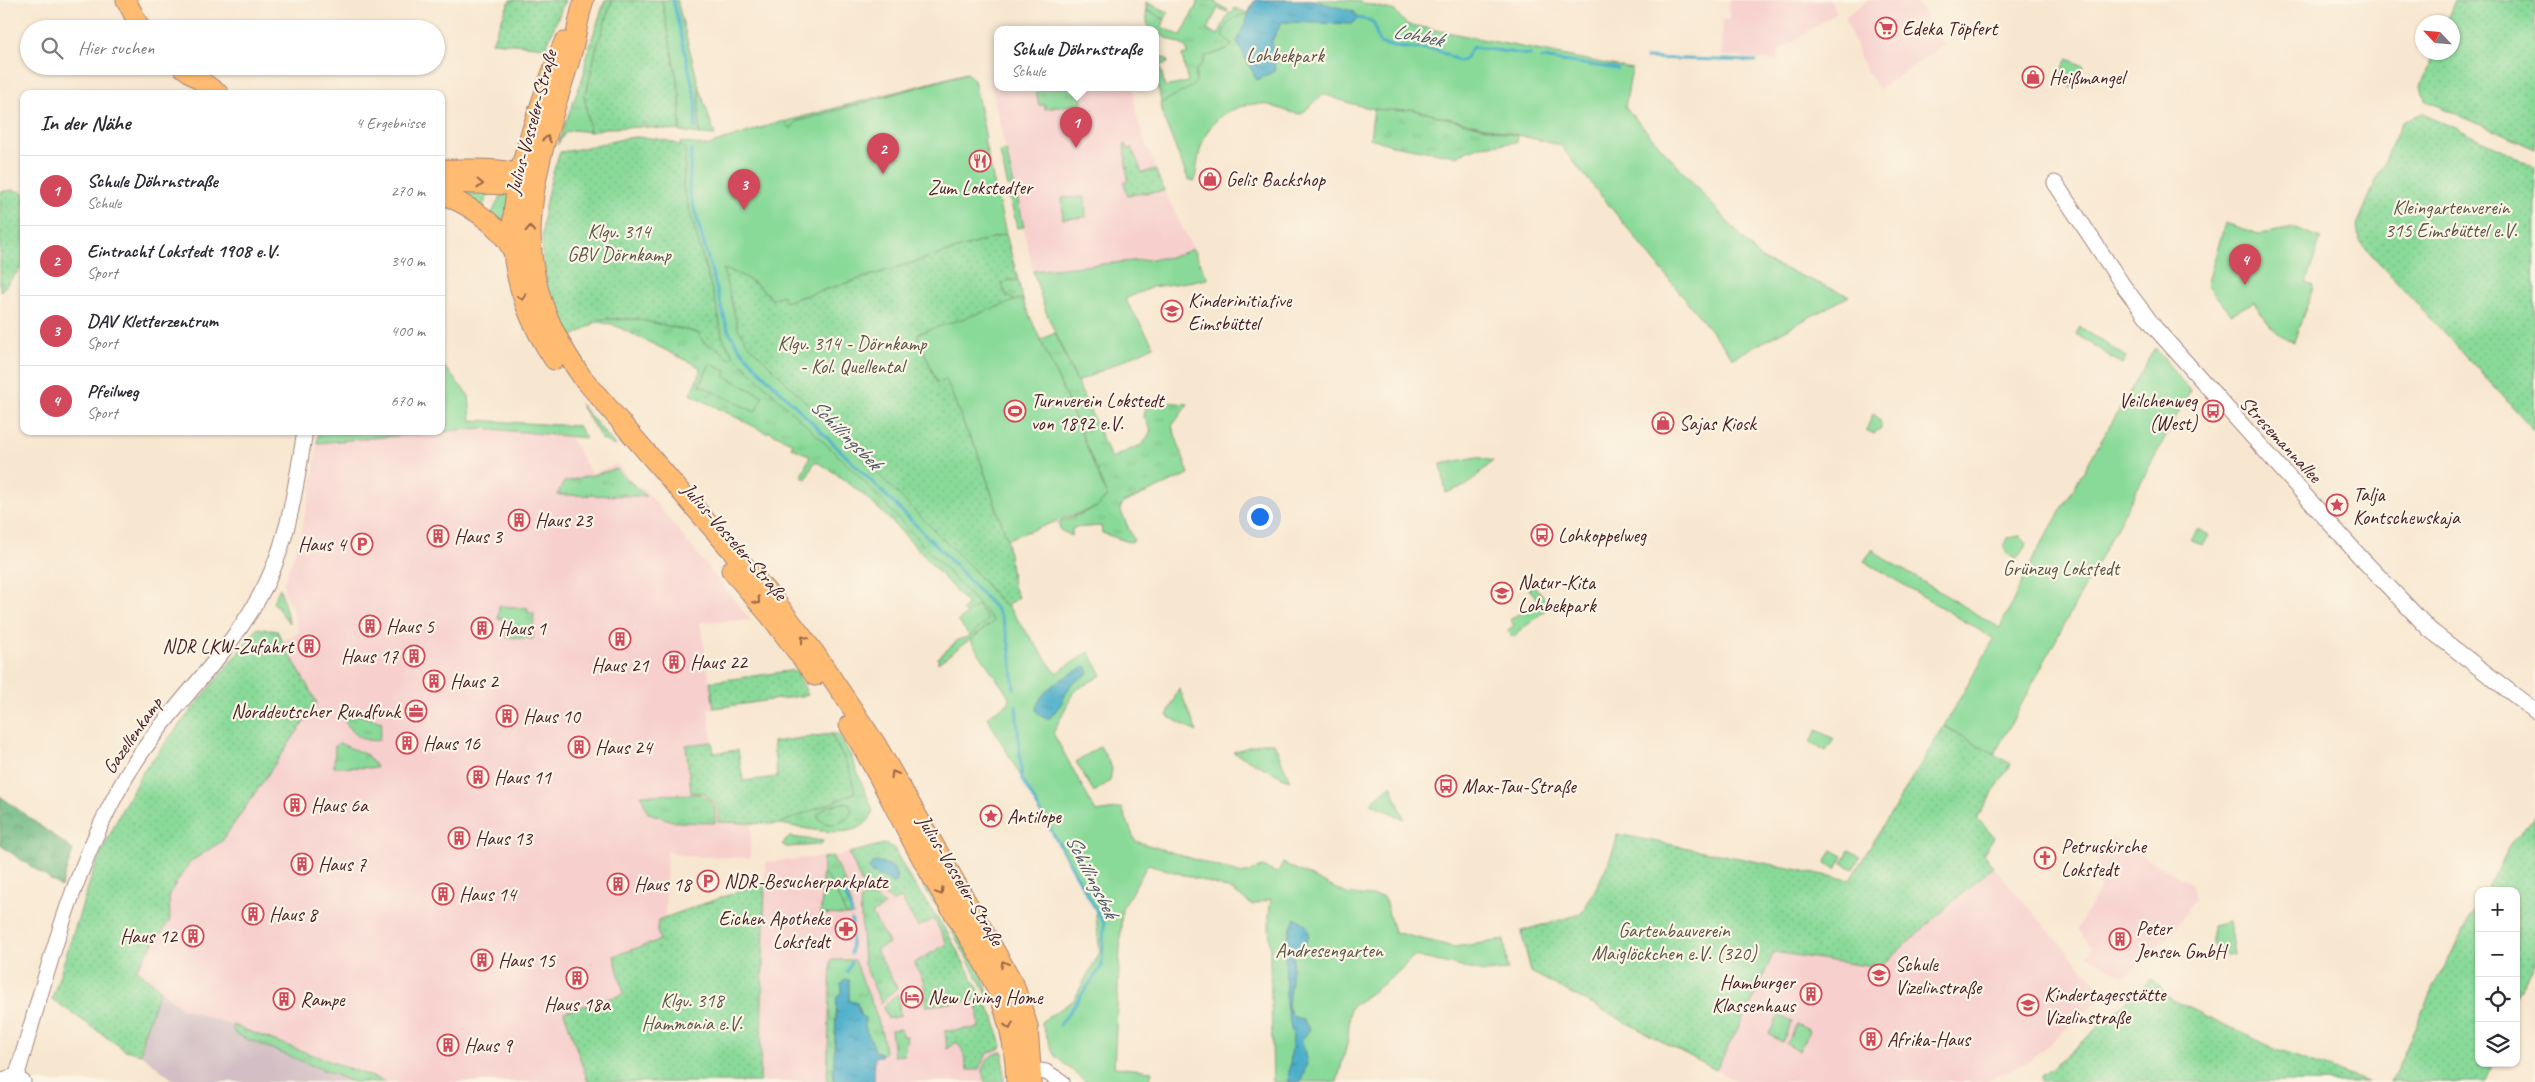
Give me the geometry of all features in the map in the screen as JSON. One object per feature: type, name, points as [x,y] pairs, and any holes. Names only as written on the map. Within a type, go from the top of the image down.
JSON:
[{"type":"main road","points":[[126,0],[136,20]]},
{"type":"main road","name":"Julius-Vosseler-Straße","points":[[584,0],[577,21],[574,46],[549,130],[513,220],[512,250],[516,278],[524,306],[560,368],[770,616],[827,692],[862,746],[928,871],[986,964],[1006,1013],[1024,1075]]},
{"type":"main road","points":[[194,75],[214,90]]},
{"type":"main road","points":[[445,169],[508,171],[528,180]]},
{"type":"main road","points":[[445,183],[528,180]]},
{"type":"main road","name":"Julius-Vosseler-Straße","points":[[528,180],[532,266],[542,306],[555,336],[582,377],[780,608],[815,653],[867,730],[1014,984],[1028,1026],[1024,1075]]},
{"type":"main road","points":[[445,196],[468,207],[498,230],[512,250]]},
{"type":"street","name":"Stresemannallee","points":[[2056,183],[2122,284],[2156,329],[2371,570],[2430,630],[2535,711]]},
{"type":"street","name":"Gazellenkamp","points":[[0,1081],[6,1078],[19,1080],[69,900],[86,853],[138,757],[234,634],[263,590],[276,561],[288,524],[304,435]]},
{"type":"street","points":[[1024,1075],[1046,1072],[1062,1082]]},
{"type":"shaded area","points":[[1729,0],[1830,0],[1837,12],[1779,51],[1777,61],[1722,55],[1723,20],[1729,20]]},
{"type":"shaded area","points":[[1869,0],[1915,0],[1945,45],[1879,89],[1864,67],[1846,21],[1846,16]]},
{"type":"shaded area","points":[[992,66],[994,66],[994,91],[1133,91],[1136,114],[1144,139],[1165,192],[1193,249],[1172,257],[1033,271],[989,76]]},
{"type":"shaded area","name":"Norddeutscher Rundfunk","points":[[481,428],[570,436],[591,474],[617,464],[638,489],[642,486],[751,620],[700,622],[714,708],[708,709],[712,742],[686,745],[703,793],[718,806],[718,822],[751,823],[750,858],[683,856],[667,851],[665,917],[658,920],[657,931],[661,940],[625,994],[564,1012],[588,1082],[386,1082],[181,1008],[136,969],[170,920],[169,894],[190,862],[222,841],[316,703],[282,641],[299,632],[292,608],[284,593],[284,582],[300,538],[311,489],[317,443],[404,435],[445,435],[445,431]]},
{"type":"shaded area","points":[[2111,838],[2192,884],[2195,900],[2168,937],[2125,977],[2087,956],[2092,947],[2077,929],[2101,887],[2087,879]]},
{"type":"shaded area","points":[[884,844],[893,847],[909,877],[932,909],[994,1018],[1003,1052],[1004,1082],[760,1082],[766,862],[841,855]]},
{"type":"shaded area","name":"Schule Vizelinstraße","points":[[1993,866],[2106,994],[2029,1061],[1984,1082],[1737,1082],[1716,1070],[1752,1001],[1774,951],[1879,968]]},
{"type":"shaded area","points":[[160,989],[181,1008],[232,1025],[235,1034],[353,1082],[179,1082],[172,1079],[141,1054],[143,1037]]},
{"type":"green space","points":[[510,0],[565,0],[546,47],[492,42]]},
{"type":"green space","points":[[605,0],[612,0],[596,50],[587,91],[584,94],[590,132],[574,130],[566,132],[557,145],[584,74],[586,57]]},
{"type":"green space","points":[[612,0],[662,0],[680,96],[680,131],[644,127],[645,123],[642,123],[641,127],[605,128],[590,132],[584,94],[587,91],[596,50]]},
{"type":"green space","points":[[662,0],[677,0],[699,87],[699,134],[680,131],[680,96]]},
{"type":"green space","points":[[1199,0],[1215,0],[1216,4],[1228,10],[1227,12],[1218,8],[1207,30],[1218,35],[1229,13],[1233,12],[1235,8],[1247,13],[1255,0],[1238,45],[1196,70],[1196,82],[1191,88],[1177,94],[1169,119],[1164,119],[1159,91],[1159,56],[1167,59],[1168,63],[1160,65],[1165,87],[1188,82],[1182,55],[1188,53],[1186,47],[1161,35],[1159,38],[1159,26],[1148,26],[1146,10],[1165,19],[1162,27],[1181,36]]},
{"type":"green space","name":"Lohbekpark","points":[[1255,0],[1352,0],[1395,11],[1406,24],[1632,69],[1625,107],[1761,259],[1849,296],[1733,358],[1560,145],[1410,109],[1377,109],[1324,94],[1301,114],[1263,104],[1240,107],[1226,113],[1210,128],[1201,147],[1195,181],[1188,179],[1164,119],[1161,103],[1191,87],[1196,82],[1196,70],[1203,63],[1205,57],[1228,49],[1232,44],[1222,36],[1226,27],[1235,18],[1248,14]]},
{"type":"green space","points":[[2455,0],[2535,0],[2535,149],[2425,100],[2421,86],[2431,60],[2460,60],[2460,15],[2449,15]]},
{"type":"green space","points":[[1146,2],[1168,13],[1165,19],[1146,10]]},
{"type":"green space","points":[[2068,59],[2084,66],[2071,88],[2059,74]]},
{"type":"green space","points":[[967,73],[791,129],[757,129]]},
{"type":"green space","name":"Andresengarten","points":[[967,73],[974,80],[986,139],[984,140],[1006,234],[785,302],[772,300],[766,292],[747,343],[972,568],[1005,606],[1007,605],[1056,673],[1089,652],[1102,675],[1074,691],[1053,733],[1096,812],[1122,808],[1135,841],[1242,874],[1263,867],[1277,873],[1283,863],[1347,894],[1384,897],[1394,932],[1454,947],[1504,940],[1508,970],[1484,972],[1414,956],[1394,976],[1350,1008],[1348,1040],[1337,1082],[1273,1082],[1269,913],[1271,899],[1252,905],[1230,889],[1148,864],[1122,909],[1114,1067],[1152,1071],[1149,1082],[1086,1082],[1054,1055],[1041,1022],[1074,1000],[1100,952],[1095,907],[987,717],[1009,703],[1009,697],[970,640],[994,621],[857,474],[734,356],[722,337],[718,312],[683,187],[686,150],[680,145],[680,142],[706,146],[783,121],[791,129],[796,122]]},
{"type":"green space","points":[[699,87],[715,135],[699,134]]},
{"type":"green space","points":[[1036,91],[1080,91],[1082,103],[1045,109],[1045,105],[1039,105]]},
{"type":"green space","points":[[1374,108],[1397,111],[1410,109],[1518,136],[1517,142],[1481,146],[1455,156],[1392,145],[1370,138]]},
{"type":"green space","name":"Kleingartenverein 315 Eimsbüttel e.V.","points":[[2423,113],[2514,155],[2535,169],[2534,430],[2359,241],[2357,225],[2402,121]]},
{"type":"green space","name":"Klgv. 314 GBV Dörnkamp","points":[[634,137],[668,141],[686,149],[683,187],[718,312],[722,337],[734,356],[729,359],[720,350],[703,342],[699,333],[637,319],[601,319],[570,338],[552,301],[545,278],[542,241],[545,205],[560,152]]},
{"type":"green space","points":[[1126,144],[1128,149],[1132,148],[1142,173],[1155,169],[1164,191],[1127,195],[1124,182],[1128,181],[1124,145]]},
{"type":"green space","points":[[1006,150],[1014,185],[1008,187],[1000,152]]},
{"type":"green space","points":[[455,189],[491,190],[482,207]]},
{"type":"green space","points":[[13,190],[20,192],[20,269],[0,292],[0,192]]},
{"type":"green space","points":[[503,191],[510,191],[506,232],[491,215]]},
{"type":"green space","points":[[1016,192],[1024,227],[1017,228],[1009,194]]},
{"type":"green space","points":[[1085,197],[1086,217],[1063,219],[1062,198]]},
{"type":"green space","points":[[2225,223],[2259,234],[2295,228],[2321,238],[2306,282],[2314,285],[2294,342],[2281,335],[2271,326],[2254,302],[2231,314],[2207,285]]},
{"type":"green space","name":"Klgv. 314 - Dörnkamp - Kol. Quellental","points":[[1006,234],[1018,280],[1008,280],[1002,284],[1006,295],[1015,301],[917,334],[937,383],[946,379],[966,430],[976,448],[1007,539],[1013,586],[1018,597],[1005,607],[972,568],[747,343],[738,328],[723,269],[750,280],[772,300],[782,295],[785,302]]},
{"type":"green space","points":[[1193,249],[1208,279],[1152,287],[1125,299],[1154,346],[1077,382],[1046,312],[1033,271],[1172,257]]},
{"type":"green space","points":[[1008,280],[1018,280],[1024,304],[1005,302],[1014,300],[1006,295],[1002,284]]},
{"type":"green space","name":"Turnverein Lokstedt von 1892 e.V.","points":[[1022,299],[1064,392],[1107,496],[1097,507],[1007,539],[976,448],[966,430],[946,380],[937,383],[917,334],[1005,302]]},
{"type":"green space","points":[[601,319],[637,319],[699,333],[704,342],[734,356],[846,458],[995,621],[938,663],[938,658],[958,640],[970,636],[978,605],[966,614],[962,610],[968,604],[896,526],[857,489],[815,461],[806,479],[801,476],[810,456],[791,447],[793,443],[768,431],[767,433],[690,394],[700,373],[700,367],[612,324],[596,322]],"holes":[[[710,364],[723,376],[763,396],[700,385]]]},
{"type":"green space","points":[[2080,327],[2126,357],[2122,364],[2076,334]]},
{"type":"green space","points":[[1055,333],[1111,458],[1143,444],[1151,431],[1144,416],[1146,406],[1154,401],[1188,404],[1172,426],[1189,474],[1123,503],[1120,509],[1134,541],[1129,542],[1102,533],[1101,526],[1072,528],[1072,536],[1060,530],[1059,523],[1097,507],[1107,496],[1064,392],[1040,340]]},
{"type":"green space","name":"Grünzug Lokstedt","points":[[2155,348],[2190,391],[1994,755],[1944,726],[1994,639],[1864,561],[1873,549],[1875,553],[2000,628],[2035,555]]},
{"type":"green space","points":[[710,364],[726,371],[724,376],[763,396],[755,412],[700,385]]},
{"type":"green space","points":[[445,368],[469,396],[471,420],[578,426],[586,438],[481,428],[445,431]]},
{"type":"green space","points":[[580,404],[615,445],[614,446],[602,439]]},
{"type":"green space","points":[[1873,414],[1880,421],[1881,426],[1874,434],[1866,430]]},
{"type":"green space","points":[[318,435],[404,435],[317,443]]},
{"type":"green space","points":[[1477,457],[1493,461],[1467,485],[1446,493],[1441,464]]},
{"type":"green space","points":[[616,469],[646,496],[557,495],[564,482]]},
{"type":"green space","points":[[2197,529],[2209,535],[2203,546],[2191,539]]},
{"type":"green space","points":[[2020,536],[2027,544],[2016,560],[2006,553],[2004,547],[2008,538]]},
{"type":"green space","points":[[1521,579],[1529,580],[1551,605],[1513,637],[1507,631],[1514,625],[1510,620],[1538,600]]},
{"type":"green space","points":[[280,588],[289,623],[273,602]]},
{"type":"green space","points":[[977,605],[988,620],[970,636],[958,621]]},
{"type":"green space","points":[[499,606],[528,608],[528,613],[534,613],[533,639],[506,637],[506,619],[498,619]]},
{"type":"green space","points":[[258,628],[277,631],[317,703],[222,841],[190,862],[169,894],[170,920],[136,969],[160,989],[143,1037],[141,1054],[125,1050],[52,999],[94,869],[120,813],[143,772]]},
{"type":"green space","points":[[796,670],[808,695],[714,708],[710,682]]},
{"type":"green space","points":[[1179,688],[1197,732],[1167,716]]},
{"type":"green space","points":[[358,715],[382,722],[379,740],[373,741],[361,738],[352,731],[341,716]]},
{"type":"green space","name":"Gartenbauverein Maiglöckchen e.V. (320)","points":[[1944,726],[2011,764],[1977,818],[1994,837],[1983,854],[1993,866],[1879,968],[1774,952],[1752,1001],[1716,1070],[1531,972],[1521,931],[1581,914],[1597,886],[1613,851],[1617,834],[1850,880]]},
{"type":"green space","points":[[1817,730],[1834,739],[1826,751],[1810,742]]},
{"type":"green space","points":[[831,734],[838,734],[850,754],[873,811],[867,822],[858,828],[832,832],[779,824],[791,818],[849,768]]},
{"type":"green space","points":[[831,734],[849,768],[855,793],[779,824],[718,822],[718,806],[703,793],[691,792],[686,745],[712,742],[714,753],[738,750],[743,781],[777,777],[773,742]]},
{"type":"green space","points":[[339,743],[367,755],[377,768],[334,767],[335,746]]},
{"type":"green space","points":[[1261,743],[1274,743],[1290,781],[1233,752]]},
{"type":"green space","points":[[1100,746],[1112,768],[1110,781],[1094,792],[1076,762]]},
{"type":"green space","points":[[1391,785],[1404,819],[1371,803]]},
{"type":"green space","points":[[700,794],[715,806],[715,823],[676,822],[648,813],[641,795]]},
{"type":"green space","points":[[0,796],[73,850],[61,887],[0,845]]},
{"type":"green space","points":[[849,803],[852,811],[842,822],[832,824],[818,818],[818,814],[828,806]]},
{"type":"green space","points":[[2535,816],[2535,964],[2520,989],[2520,887],[2487,887],[2512,843]]},
{"type":"green space","points":[[790,837],[823,841],[821,845],[786,847],[782,844]]},
{"type":"green space","points":[[884,844],[893,847],[909,877],[947,932],[994,1018],[1002,1047],[987,1054],[978,1070],[967,1070],[963,1051],[957,1042],[947,1049],[945,1031],[979,1028],[977,1000],[926,1006],[924,982],[914,963],[947,944],[934,919],[918,927],[901,898],[892,902],[883,893],[872,891],[872,888],[862,884],[849,853]],"holes":[[[879,862],[889,865],[894,869],[893,884],[889,879],[871,873]]]},
{"type":"green space","points":[[1832,850],[1843,856],[1836,869],[1825,863]]},
{"type":"green space","points":[[1849,850],[1860,856],[1853,869],[1842,863]]},
{"type":"green space","points":[[832,856],[847,886],[853,915],[821,914],[823,858]]},
{"type":"green space","points":[[823,871],[836,892],[846,915],[821,914]]},
{"type":"green space","name":"Klgv. 318 Hammonia e.V.","points":[[765,882],[760,1082],[588,1082],[564,1012],[624,994],[614,956],[660,940],[657,931],[658,920]]},
{"type":"green space","points":[[927,883],[976,958],[993,1006],[950,927],[923,886]]},
{"type":"green space","points":[[865,897],[877,898],[885,906],[872,914],[889,943],[876,950],[897,988],[881,1003],[864,964],[860,901]]},
{"type":"green space","points":[[2475,909],[2475,1067],[2491,1067],[2486,1082],[2391,1082],[2431,992]]},
{"type":"green space","points":[[2229,922],[2234,955],[2227,956],[2212,945],[2212,926]]},
{"type":"green space","points":[[831,960],[855,960],[877,1017],[885,1052],[881,1056],[881,1053],[875,1051],[864,1027],[864,1018],[860,1015],[859,1006],[849,1000],[847,992],[849,985],[837,996],[833,1082],[827,1082]]},
{"type":"green space","points":[[2151,979],[2171,999],[2277,1050],[2368,1082],[2041,1082],[2041,1076],[2054,1067]]},
{"type":"green space","points":[[898,994],[900,1016],[888,1019],[883,1007]]},
{"type":"green space","points":[[1779,1015],[1792,1022],[1782,1042],[1769,1034]]},
{"type":"green space","points":[[1797,1024],[1810,1031],[1799,1051],[1786,1044]]},
{"type":"green space","points":[[232,1025],[386,1082],[353,1082],[235,1034]]},
{"type":"green space","points":[[901,1029],[902,1036],[907,1036],[904,1055],[894,1056],[891,1030]]},
{"type":"green space","points":[[1003,1052],[1004,1082],[985,1082],[983,1071],[986,1062],[993,1055]]},
{"type":"water","points":[[1255,0],[1311,0],[1353,11],[1358,18],[1352,24],[1282,22],[1272,41],[1275,71],[1257,80],[1237,42]]},
{"type":"water","points":[[1086,666],[1089,673],[1071,684],[1061,704],[1050,718],[1039,715],[1036,709],[1043,695],[1056,683]]},
{"type":"water","points":[[879,862],[892,868],[896,874],[897,882],[893,884],[869,870],[872,863]]},
{"type":"water","points":[[1295,918],[1306,926],[1309,930],[1309,935],[1304,945],[1294,953],[1288,1006],[1292,1016],[1303,1020],[1310,1029],[1302,1040],[1307,1063],[1301,1082],[1288,1082],[1293,1036],[1286,1005],[1285,949]]},
{"type":"water","points":[[845,979],[849,980],[849,1000],[857,1003],[860,1015],[865,1018],[865,1028],[875,1051],[881,1053],[881,1056],[875,1057],[874,1082],[853,1082],[846,1079],[844,1082],[833,1082],[837,996],[842,991],[841,984]]},
{"type":"waterway","name":"Schillingsbek","points":[[673,0],[696,101],[695,128]]},
{"type":"waterway","name":"Lohbek","points":[[1354,18],[1373,22],[1380,43],[1394,47],[1437,50],[1459,61],[1464,60],[1473,47],[1530,55]]},
{"type":"waterway","name":"Lohbek","points":[[1542,58],[1618,69]]},
{"type":"waterway","name":"Lohbek","points":[[1646,58],[1756,61]]},
{"type":"waterway","name":"Schillingsbek","points":[[691,150],[689,190],[728,330],[740,349],[762,373],[936,545],[997,610],[1008,637],[1014,689]]},
{"type":"waterway","name":"Schillingsbek","points":[[1016,706],[1022,779],[1104,924],[1102,966],[1060,1025]]},
{"type":"waterway","points":[[845,893],[852,914]]},
{"type":"waterway","points":[[852,920],[852,925]]},
{"type":"waterway","points":[[851,954],[852,933]]},
{"type":"waterway","points":[[847,972],[851,962]]},
{"type":"place","name":"Edeka Töpfert","points":[[1886,28]]},
{"type":"place","name":"Heißmangel","points":[[2033,77]]},
{"type":"place","name":"Schule Döhrnstraße","points":[[1076,148]]},
{"type":"place","name":"Zum Lokstedter","points":[[980,161]]},
{"type":"place","name":"Eintracht Lokstedt 1908 e.V.","points":[[883,174]]},
{"type":"place","name":"Gelis Backshop","points":[[1210,179]]},
{"type":"place","name":"DAV Kletterzentrum","points":[[744,210]]},
{"type":"place","name":"Pfeilweg","points":[[2245,285]]},
{"type":"place","name":"Kinderinitiative Eimsbüttel","points":[[1172,311]]},
{"type":"place","name":"Turnverein Lokstedt von 1892 e.V.","points":[[1015,411]]},
{"type":"place","name":"Veilchenweg (West)","points":[[2213,411]]},
{"type":"place","name":"Sajas Kiosk","points":[[1663,423]]},
{"type":"place","name":"Talja Kontschewskaja","points":[[2337,505]]},
{"type":"place","name":"Haus 23","points":[[519,520]]},
{"type":"place","name":"Lohkoppelweg","points":[[1542,535]]},
{"type":"place","name":"Haus 3","points":[[438,536]]},
{"type":"place","name":"Haus 4","points":[[362,544]]},
{"type":"place","name":"Natur-Kita Lohbekpark","points":[[1502,593]]},
{"type":"place","name":"Haus 5","points":[[370,626]]},
{"type":"place","name":"Haus 1","points":[[482,628]]},
{"type":"place","name":"Haus 21","points":[[620,639]]},
{"type":"place","name":"NDR LKW-Zufahrt","points":[[309,646]]},
{"type":"place","name":"Haus 17","points":[[414,656]]},
{"type":"place","name":"Haus 22","points":[[674,662]]},
{"type":"place","name":"Haus 2","points":[[434,681]]},
{"type":"place","name":"Norddeutscher Rundfunk","points":[[416,711]]},
{"type":"place","name":"Haus 10","points":[[507,716]]},
{"type":"place","name":"Haus 16","points":[[407,743]]},
{"type":"place","name":"Haus 24","points":[[579,747]]},
{"type":"place","name":"Haus 11","points":[[478,777]]},
{"type":"place","name":"Max-Tau-Straße","points":[[1446,786]]},
{"type":"place","name":"Haus 6a","points":[[295,805]]},
{"type":"place","name":"Antilope","points":[[991,816]]},
{"type":"place","name":"Haus 13","points":[[459,838]]},
{"type":"place","name":"Petruskirche Lokstedt","points":[[2045,858]]},
{"type":"place","name":"Haus 7","points":[[302,864]]},
{"type":"place","name":"NDR-Besucherparkplatz","points":[[708,881]]},
{"type":"place","name":"Haus 18","points":[[618,884]]},
{"type":"place","name":"Haus 14","points":[[443,894]]},
{"type":"place","name":"Haus 8","points":[[253,914]]},
{"type":"place","name":"Eichen Apotheke Lokstedt","points":[[846,929]]},
{"type":"place","name":"Haus 12","points":[[193,936]]},
{"type":"place","name":"Peter Jensen GmbH","points":[[2120,939]]},
{"type":"place","name":"Haus 15","points":[[482,960]]},
{"type":"place","name":"Schule Vizelinstraße","points":[[1879,975]]},
{"type":"place","name":"Haus 18a","points":[[577,978]]},
{"type":"place","name":"Hamburger Klassenhaus","points":[[1811,994]]},
{"type":"place","name":"New Living Home","points":[[912,997]]},
{"type":"place","name":"Rampe","points":[[284,999]]},
{"type":"place","name":"Kindertagesstätte Vizelinstraße","points":[[2028,1005]]},
{"type":"place","name":"Afrika-Haus","points":[[1871,1039]]},
{"type":"place","name":"Haus 9","points":[[448,1045]]}]
